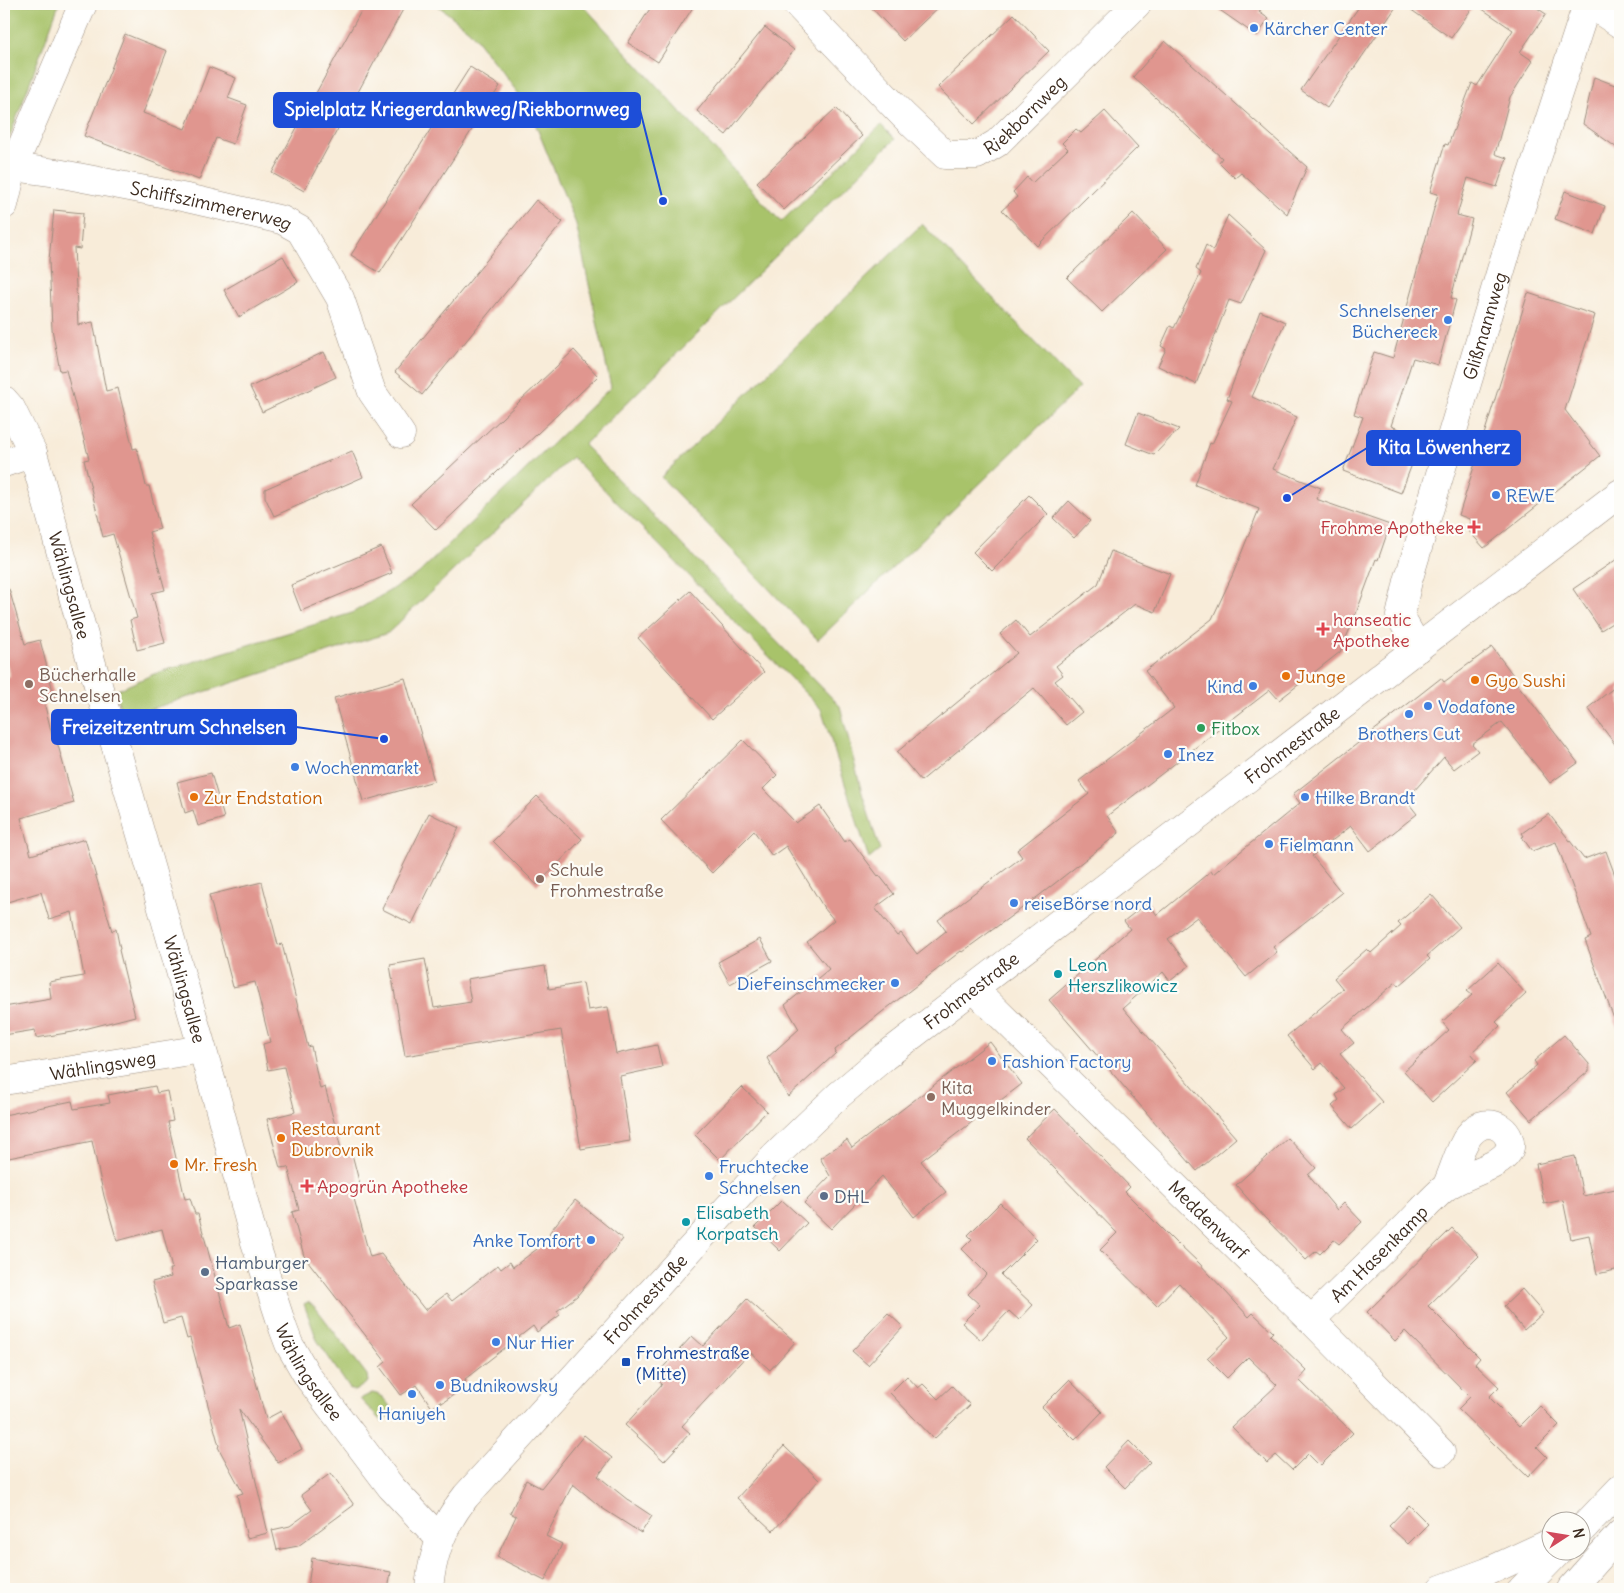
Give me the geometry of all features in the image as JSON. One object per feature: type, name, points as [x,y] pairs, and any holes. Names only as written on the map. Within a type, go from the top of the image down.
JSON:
[{"type":"main road","points":[[4,204],[13,166],[83,4]]},
{"type":"main road","name":"Riekbornweg","points":[[797,4],[903,115],[946,156],[976,155],[997,143],[1137,4]]},
{"type":"main road","points":[[1589,4],[1620,24]]},
{"type":"main road","name":"Glißmannweg","points":[[1418,648],[1400,616],[1408,581],[1504,260],[1589,4]]},
{"type":"main road","name":"Schiffszimmererweg","points":[[13,166],[187,198],[282,220],[300,230],[340,298],[372,392],[401,434]]},
{"type":"main road","name":"Wählingsallee","points":[[4,400],[11,408],[33,453],[254,1239],[289,1344],[308,1377],[390,1487],[440,1540]]},
{"type":"main road","points":[[4,463],[33,453]]},
{"type":"main road","name":"Frohmestraße","points":[[429,1589],[433,1563],[440,1540],[451,1516],[466,1496],[774,1157],[839,1096],[884,1057],[1620,493]]},
{"type":"main road","name":"Meddenwarf","points":[[974,989],[1311,1320],[1441,1452]]},
{"type":"main road","name":"Wählingsweg","points":[[4,1081],[202,1049]]},
{"type":"main road","name":"Am Hasenkamp","points":[[1311,1320],[1446,1187]]},
{"type":"main road","points":[[1592,1518],[1620,1489]]},
{"type":"main road","points":[[1571,1589],[1620,1534]]},
{"type":"main road","points":[[1441,1589],[1487,1572],[1542,1547]]},
{"type":"main road","points":[[1522,1589],[1550,1560]]},
{"type":"green space","points":[[4,4],[59,4],[4,152]]},
{"type":"green space","points":[[436,4],[582,4],[781,222],[881,125],[895,139],[584,445],[840,706],[862,793],[880,850],[869,859],[821,709],[572,457],[388,633],[123,718],[115,691],[154,674],[352,613],[418,574],[611,387],[576,224],[528,106],[470,31]]},
{"type":"green space","points":[[922,224],[1079,388],[818,640],[661,477]]},
{"type":"green space","points":[[308,1302],[316,1308],[367,1375],[368,1382],[356,1390],[350,1389],[317,1340],[304,1304]]},
{"type":"green space","points":[[372,1393],[382,1397],[394,1412],[382,1422],[360,1399]]},
{"type":"building","points":[[365,4],[406,4],[304,191],[272,173]]},
{"type":"building","points":[[653,4],[695,4],[658,62],[628,43]]},
{"type":"building","points":[[868,4],[942,4],[903,41]]},
{"type":"building","name":"Kärcher Center","points":[[1211,4],[1265,4],[1259,12],[1269,19],[1257,36]]},
{"type":"building","points":[[1361,4],[1398,4],[1327,108],[1301,90]]},
{"type":"building","points":[[1403,4],[1475,4],[1451,38]]},
{"type":"building","points":[[1475,4],[1531,4],[1546,14],[1520,52],[1533,61],[1510,97],[1495,154],[1507,158],[1497,187],[1468,178],[1457,215],[1472,219],[1451,298],[1456,300],[1438,365],[1413,358],[1391,426],[1422,438],[1401,493],[1343,471],[1363,417],[1354,414],[1374,352],[1393,358],[1438,194],[1430,192],[1445,144],[1448,145],[1472,83],[1477,86],[1513,30]]},
{"type":"building","points":[[1014,14],[1049,51],[974,124],[938,87]]},
{"type":"building","points":[[765,27],[794,50],[726,135],[697,111]]},
{"type":"building","points":[[125,34],[167,51],[143,113],[185,129],[209,67],[236,78],[228,98],[247,105],[233,144],[216,138],[199,180],[84,136]]},
{"type":"building","points":[[1165,41],[1307,167],[1287,214],[1241,173],[1235,178],[1219,162],[1222,158],[1133,77]]},
{"type":"building","points":[[470,67],[500,86],[380,273],[351,255]]},
{"type":"building","points":[[1594,77],[1620,87],[1620,150],[1583,124]]},
{"type":"building","points":[[836,108],[862,136],[784,210],[757,182]]},
{"type":"building","points":[[1105,111],[1138,147],[1037,246],[1002,210],[1017,197],[1013,192],[1027,177],[1032,183],[1068,149],[1062,143],[1076,129],[1081,133]]},
{"type":"building","points":[[1565,191],[1605,206],[1595,234],[1555,219]]},
{"type":"building","points":[[536,200],[563,222],[422,395],[395,372]]},
{"type":"building","points":[[54,210],[83,213],[80,249],[74,248],[78,325],[93,322],[106,391],[118,388],[133,449],[137,448],[146,486],[149,486],[160,529],[149,532],[165,590],[152,593],[165,643],[137,650],[130,620],[137,618],[113,534],[103,537],[84,460],[89,459],[66,370],[60,371],[52,329],[49,260]]},
{"type":"building","points":[[1133,213],[1167,249],[1102,312],[1067,278]]},
{"type":"building","points":[[1228,215],[1266,250],[1241,304],[1229,300],[1196,384],[1158,366],[1166,349],[1161,346],[1170,326],[1174,328],[1201,273],[1196,269],[1206,245],[1213,250]]},
{"type":"building","points":[[283,256],[298,282],[239,317],[224,290]]},
{"type":"building","points":[[1528,293],[1595,315],[1565,410],[1600,456],[1484,548],[1468,530],[1472,520],[1459,515]]},
{"type":"building","points":[[1260,311],[1285,322],[1252,397],[1297,417],[1273,469],[1321,488],[1316,499],[1390,525],[1378,560],[1376,559],[1340,652],[1279,700],[1270,690],[1107,816],[1119,833],[1040,895],[961,951],[882,1012],[835,1050],[836,1053],[788,1097],[767,1058],[799,1029],[785,1005],[829,969],[807,942],[834,920],[824,908],[786,846],[772,856],[754,831],[712,873],[661,820],[743,740],[777,775],[763,789],[796,823],[820,806],[845,842],[850,839],[894,894],[875,908],[897,936],[901,933],[917,954],[946,931],[938,920],[1022,857],[1017,850],[1089,794],[1079,781],[1174,708],[1145,671],[1212,619],[1233,574],[1259,509],[1195,485],[1210,443],[1212,444],[1232,401],[1227,399]]},
{"type":"building","points":[[574,350],[598,376],[436,530],[411,504]]},
{"type":"building","points":[[324,352],[336,377],[262,412],[250,387]]},
{"type":"building","points":[[1138,413],[1179,429],[1154,455],[1126,444]]},
{"type":"building","points":[[352,451],[363,477],[274,516],[265,497],[265,489]]},
{"type":"building","points":[[1029,495],[1048,514],[992,571],[973,552]]},
{"type":"building","points":[[1069,501],[1090,521],[1074,538],[1053,518]]},
{"type":"building","points":[[381,547],[392,573],[301,611],[291,585]]},
{"type":"building","points":[[1111,551],[1170,574],[1155,612],[1135,604],[1056,666],[1063,675],[1055,681],[1082,712],[1066,725],[1034,688],[921,781],[897,752],[1017,653],[1000,634],[1016,620],[1030,637],[1098,584]]},
{"type":"building","points":[[1620,557],[1620,618],[1601,630],[1573,589]]},
{"type":"building","points":[[4,589],[9,589],[25,644],[40,640],[55,699],[44,702],[53,739],[56,738],[74,803],[21,818],[31,855],[85,839],[112,931],[116,929],[119,950],[135,1016],[73,1032],[36,1038],[35,1030],[4,1035],[4,1007],[51,999],[49,982],[84,976],[72,912],[49,919],[41,892],[4,903],[4,678],[10,676],[4,654]]},
{"type":"building","points":[[690,591],[764,672],[712,719],[638,638]]},
{"type":"building","points":[[1492,647],[1513,675],[1511,676],[1578,763],[1550,783],[1502,722],[1472,744],[1478,751],[1454,769],[1444,757],[1406,800],[1417,814],[1370,851],[1351,826],[1312,856],[1342,893],[1273,947],[1277,952],[1246,977],[1197,917],[1168,939],[1189,966],[1170,981],[1163,972],[1123,1008],[1236,1138],[1197,1171],[1049,1000],[1130,929],[1124,921],[1148,902],[1157,915],[1211,871],[1213,874],[1300,803],[1293,794],[1441,678],[1444,682]]},
{"type":"building","points":[[405,678],[434,781],[363,801],[334,698]]},
{"type":"building","points":[[1620,683],[1620,751],[1588,708]]},
{"type":"building","points":[[211,773],[224,818],[198,826],[193,810],[185,813],[177,782]]},
{"type":"building","points":[[537,796],[582,839],[537,885],[493,841]]},
{"type":"building","points":[[429,813],[459,828],[412,924],[382,909]]},
{"type":"building","points":[[1549,814],[1584,859],[1606,851],[1620,889],[1620,1027],[1617,1027],[1585,940],[1591,937],[1556,842],[1532,851],[1522,837],[1524,836],[1522,833]]},
{"type":"building","points":[[262,882],[278,945],[282,944],[308,1047],[311,1046],[320,1089],[325,1087],[342,1152],[351,1150],[362,1193],[353,1195],[370,1257],[381,1254],[425,1310],[446,1294],[452,1301],[498,1265],[501,1269],[510,1262],[513,1267],[553,1237],[549,1233],[575,1200],[623,1239],[577,1296],[557,1311],[560,1315],[537,1332],[533,1326],[465,1379],[466,1381],[459,1386],[462,1389],[432,1408],[417,1385],[401,1395],[380,1367],[386,1362],[304,1256],[292,1212],[299,1210],[288,1167],[280,1168],[267,1119],[295,1112],[284,1067],[268,1070],[263,1044],[270,1042],[255,982],[233,987],[209,895]]},
{"type":"building","points":[[1431,894],[1460,927],[1427,956],[1430,959],[1399,986],[1396,982],[1342,1029],[1354,1043],[1340,1054],[1382,1102],[1352,1129],[1332,1106],[1339,1100],[1336,1095],[1344,1088],[1322,1063],[1315,1069],[1287,1036],[1343,989],[1334,978],[1367,949],[1371,953],[1401,926],[1398,923]]},
{"type":"building","points":[[760,939],[772,961],[730,984],[718,962]]},
{"type":"building","points":[[425,959],[434,1008],[471,1002],[467,979],[545,966],[549,989],[583,983],[588,1010],[608,1007],[616,1054],[657,1045],[662,1067],[620,1076],[630,1141],[581,1149],[561,1030],[405,1056],[390,965]]},
{"type":"building","points":[[1498,963],[1526,994],[1496,1022],[1500,1026],[1471,1053],[1477,1060],[1432,1102],[1404,1071],[1449,1030],[1442,1022],[1472,995],[1467,991]]},
{"type":"building","points":[[1564,1035],[1589,1064],[1589,1071],[1531,1120],[1507,1092],[1537,1065],[1534,1061]]},
{"type":"building","points":[[990,1042],[1022,1084],[921,1161],[946,1192],[914,1217],[882,1176],[831,1229],[804,1203],[830,1176],[820,1158],[847,1140],[852,1148]]},
{"type":"building","points":[[155,1086],[157,1093],[167,1091],[173,1121],[168,1122],[185,1199],[190,1198],[195,1214],[198,1214],[229,1328],[240,1324],[266,1419],[281,1411],[302,1449],[278,1463],[239,1409],[268,1533],[247,1538],[237,1495],[243,1493],[218,1447],[190,1338],[187,1339],[181,1318],[163,1323],[152,1282],[171,1277],[169,1269],[172,1269],[162,1229],[117,1241],[104,1196],[92,1141],[4,1159],[4,1115],[72,1101],[74,1109],[110,1103],[108,1095]]},
{"type":"building","points":[[742,1087],[767,1111],[720,1160],[695,1135]]},
{"type":"building","points":[[1055,1109],[1130,1187],[1125,1192],[1178,1245],[1199,1263],[1249,1317],[1253,1313],[1273,1332],[1270,1335],[1307,1371],[1299,1380],[1353,1433],[1320,1466],[1308,1454],[1292,1470],[1276,1455],[1267,1463],[1232,1427],[1277,1385],[1248,1357],[1227,1378],[1207,1358],[1229,1337],[1179,1283],[1157,1306],[1100,1250],[1117,1233],[1025,1138]]},
{"type":"building","points":[[1288,1138],[1316,1168],[1308,1175],[1337,1210],[1344,1203],[1362,1222],[1339,1244],[1334,1240],[1320,1254],[1316,1251],[1306,1260],[1236,1185]]},
{"type":"building","points":[[1575,1156],[1583,1196],[1620,1188],[1620,1269],[1597,1274],[1589,1235],[1571,1239],[1563,1200],[1544,1204],[1536,1164]]},
{"type":"building","points":[[782,1200],[807,1223],[780,1251],[755,1227]]},
{"type":"building","points":[[1000,1203],[1037,1239],[1001,1275],[1033,1305],[1019,1320],[1009,1311],[981,1340],[962,1323],[980,1305],[968,1294],[987,1274],[962,1249],[972,1239],[968,1235]]},
{"type":"building","points":[[1452,1228],[1479,1256],[1428,1306],[1480,1358],[1475,1364],[1499,1387],[1489,1397],[1519,1427],[1540,1406],[1559,1425],[1537,1447],[1547,1457],[1528,1477],[1458,1409],[1470,1397],[1405,1331],[1395,1341],[1367,1312]]},
{"type":"building","points":[[1522,1289],[1543,1313],[1524,1330],[1504,1306]]},
{"type":"building","points":[[747,1299],[795,1342],[770,1370],[750,1352],[682,1426],[690,1433],[664,1461],[625,1425],[662,1384],[654,1377],[692,1336],[703,1346]]},
{"type":"building","points":[[888,1313],[903,1327],[868,1365],[852,1351]]},
{"type":"building","points":[[907,1376],[918,1388],[923,1384],[938,1399],[952,1386],[970,1405],[934,1439],[890,1393]]},
{"type":"building","points":[[1069,1380],[1102,1412],[1075,1440],[1042,1407]]},
{"type":"building","points":[[584,1435],[612,1458],[598,1476],[652,1516],[641,1533],[602,1508],[573,1484],[546,1536],[562,1544],[545,1581],[497,1557],[516,1516],[510,1513],[526,1480],[541,1488]]},
{"type":"building","points":[[1129,1441],[1150,1462],[1125,1488],[1104,1467]]},
{"type":"building","points":[[784,1446],[819,1480],[773,1531],[737,1498]]},
{"type":"building","points":[[331,1473],[354,1505],[298,1546],[277,1550],[272,1530],[290,1526],[312,1510],[301,1495]]},
{"type":"building","points":[[1409,1505],[1428,1524],[1408,1544],[1389,1526]]},
{"type":"building","points":[[312,1558],[391,1572],[388,1589],[329,1589],[308,1586]]},
{"type":"place","name":"Kärcher Center","points":[[1254,28]]},
{"type":"place","name":"Spielplatz Kriegerdankweg/Riekbornweg","points":[[663,201]]},
{"type":"place","name":"Schnelsener Büchereck","points":[[1448,320]]},
{"type":"place","name":"REWE","points":[[1496,495]]},
{"type":"place","name":"Kita Löwenherz","points":[[1287,498]]},
{"type":"place","name":"Frohme Apotheke","points":[[1474,527]]},
{"type":"place","name":"hanseatic Apotheke","points":[[1323,629]]},
{"type":"place","name":"Junge","points":[[1286,676]]},
{"type":"place","name":"Gyo Sushi","points":[[1475,680]]},
{"type":"place","name":"Bücherhalle Schnelsen","points":[[29,684]]},
{"type":"place","name":"Kind","points":[[1253,686]]},
{"type":"place","name":"Vodafone","points":[[1428,706]]},
{"type":"place","name":"Brothers Cut","points":[[1409,714]]},
{"type":"place","name":"Fitbox","points":[[1201,728]]},
{"type":"place","name":"Freizeitzentrum Schnelsen","points":[[384,739]]},
{"type":"place","name":"Inez","points":[[1168,754]]},
{"type":"place","name":"Wochenmarkt","points":[[295,767]]},
{"type":"place","name":"Zur Endstation","points":[[194,797]]},
{"type":"place","name":"Hilke Brandt","points":[[1305,797]]},
{"type":"place","name":"Fielmann","points":[[1269,844]]},
{"type":"place","name":"Schule Frohmestraße","points":[[540,879]]},
{"type":"place","name":"reiseBörse nord","points":[[1014,903]]},
{"type":"place","name":"Leon Herszlikowicz","points":[[1058,974]]},
{"type":"place","name":"DieFeinschmecker","points":[[895,983]]},
{"type":"place","name":"Fashion Factory","points":[[992,1061]]},
{"type":"place","name":"Kita Muggelkinder","points":[[931,1097]]},
{"type":"place","name":"Restaurant Dubrovnik","points":[[281,1138]]},
{"type":"place","name":"Mr. Fresh","points":[[174,1164]]},
{"type":"place","name":"Fruchtecke Schnelsen","points":[[709,1176]]},
{"type":"place","name":"Apogrün Apotheke","points":[[307,1186]]},
{"type":"place","name":"DHL","points":[[824,1196]]},
{"type":"place","name":"Elisabeth Korpatsch","points":[[686,1222]]},
{"type":"place","name":"Anke Tomfort","points":[[591,1240]]},
{"type":"place","name":"Hamburger Sparkasse","points":[[205,1272]]},
{"type":"place","name":"Nur Hier","points":[[496,1342]]},
{"type":"place","name":"Frohmestraße (Mitte)","points":[[626,1362]]},
{"type":"place","name":"Budnikowsky","points":[[440,1385]]},
{"type":"place","name":"Haniyeh","points":[[412,1394]]}]
